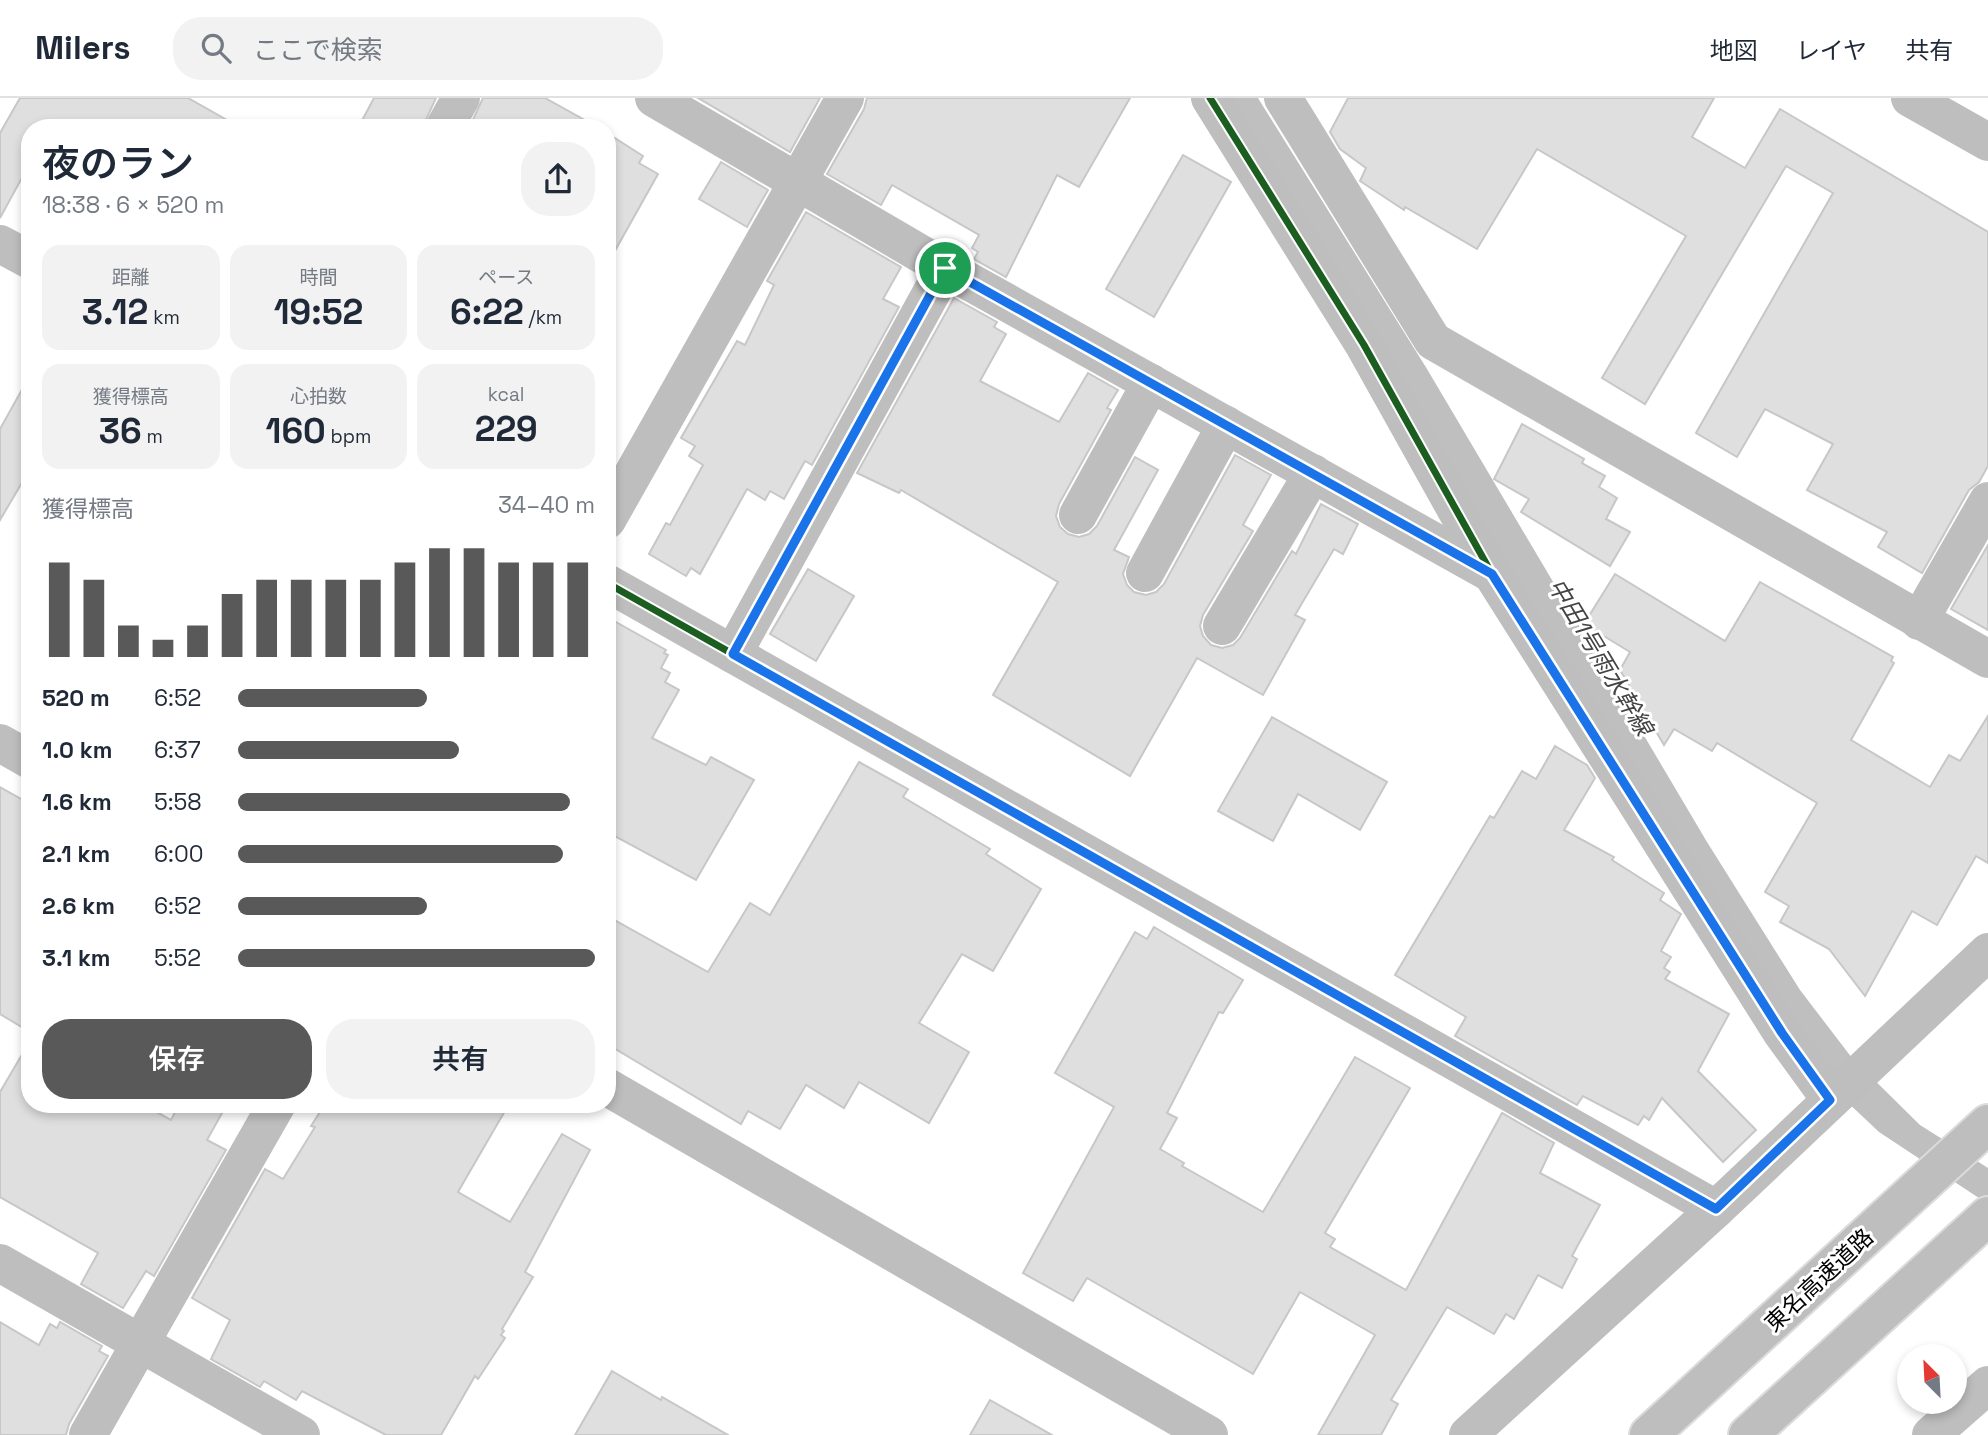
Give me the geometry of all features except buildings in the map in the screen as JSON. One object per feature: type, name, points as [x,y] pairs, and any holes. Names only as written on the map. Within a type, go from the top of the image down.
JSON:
[{"type":"main road","points":[[449,119],[461,98]]},
{"type":"main road","points":[[653,98],[945,268],[1492,574]]},
{"type":"main road","points":[[616,504],[845,98]]},
{"type":"main road","points":[[1210,98],[1364,345],[1492,574],[1782,1033],[1832,1098]]},
{"type":"main road","points":[[1283,98],[1433,341],[1988,659]]},
{"type":"main road","points":[[1910,98],[1988,142]]},
{"type":"main road","points":[[0,244],[21,255]]},
{"type":"main road","points":[[733,654],[945,268]]},
{"type":"main road","points":[[1078,515],[1151,383]]},
{"type":"main road","points":[[1145,573],[1226,425]]},
{"type":"main road","points":[[1222,626],[1313,473]]},
{"type":"main road","points":[[1919,621],[1988,501]]},
{"type":"main road","points":[[616,588],[1716,1209]]},
{"type":"main road","points":[[0,743],[21,755]]},
{"type":"main road","points":[[1468,1435],[1716,1209],[1988,952]]},
{"type":"main road","points":[[616,1092],[1209,1435]]},
{"type":"main road","points":[[88,1435],[273,1113]]},
{"type":"main road","name":"東名高速道路","points":[[1649,1435],[1985,1126]]},
{"type":"main road","points":[[1748,1435],[1988,1216]]},
{"type":"main road","points":[[0,1262],[301,1435]]},
{"type":"main road","points":[[1931,1435],[1988,1385]]},
{"type":"shaded area","points":[[1221,98],[1258,98],[1427,369],[1707,842],[1800,990],[1852,1058],[1920,1125],[1988,1168],[1988,1204],[1879,1132],[1825,1081]]},
{"type":"cycle path","points":[[1210,98],[1364,345],[1492,574],[1782,1033],[1830,1099]]},
{"type":"cycle path","points":[[616,588],[1716,1209]]},
{"type":"route","points":[[945,268],[1492,574],[1782,1033],[1830,1100],[1716,1209],[733,654],[945,268]]},
{"type":"water label","name":"中田1号雨水幹線","points":[[1600,657]]}]
